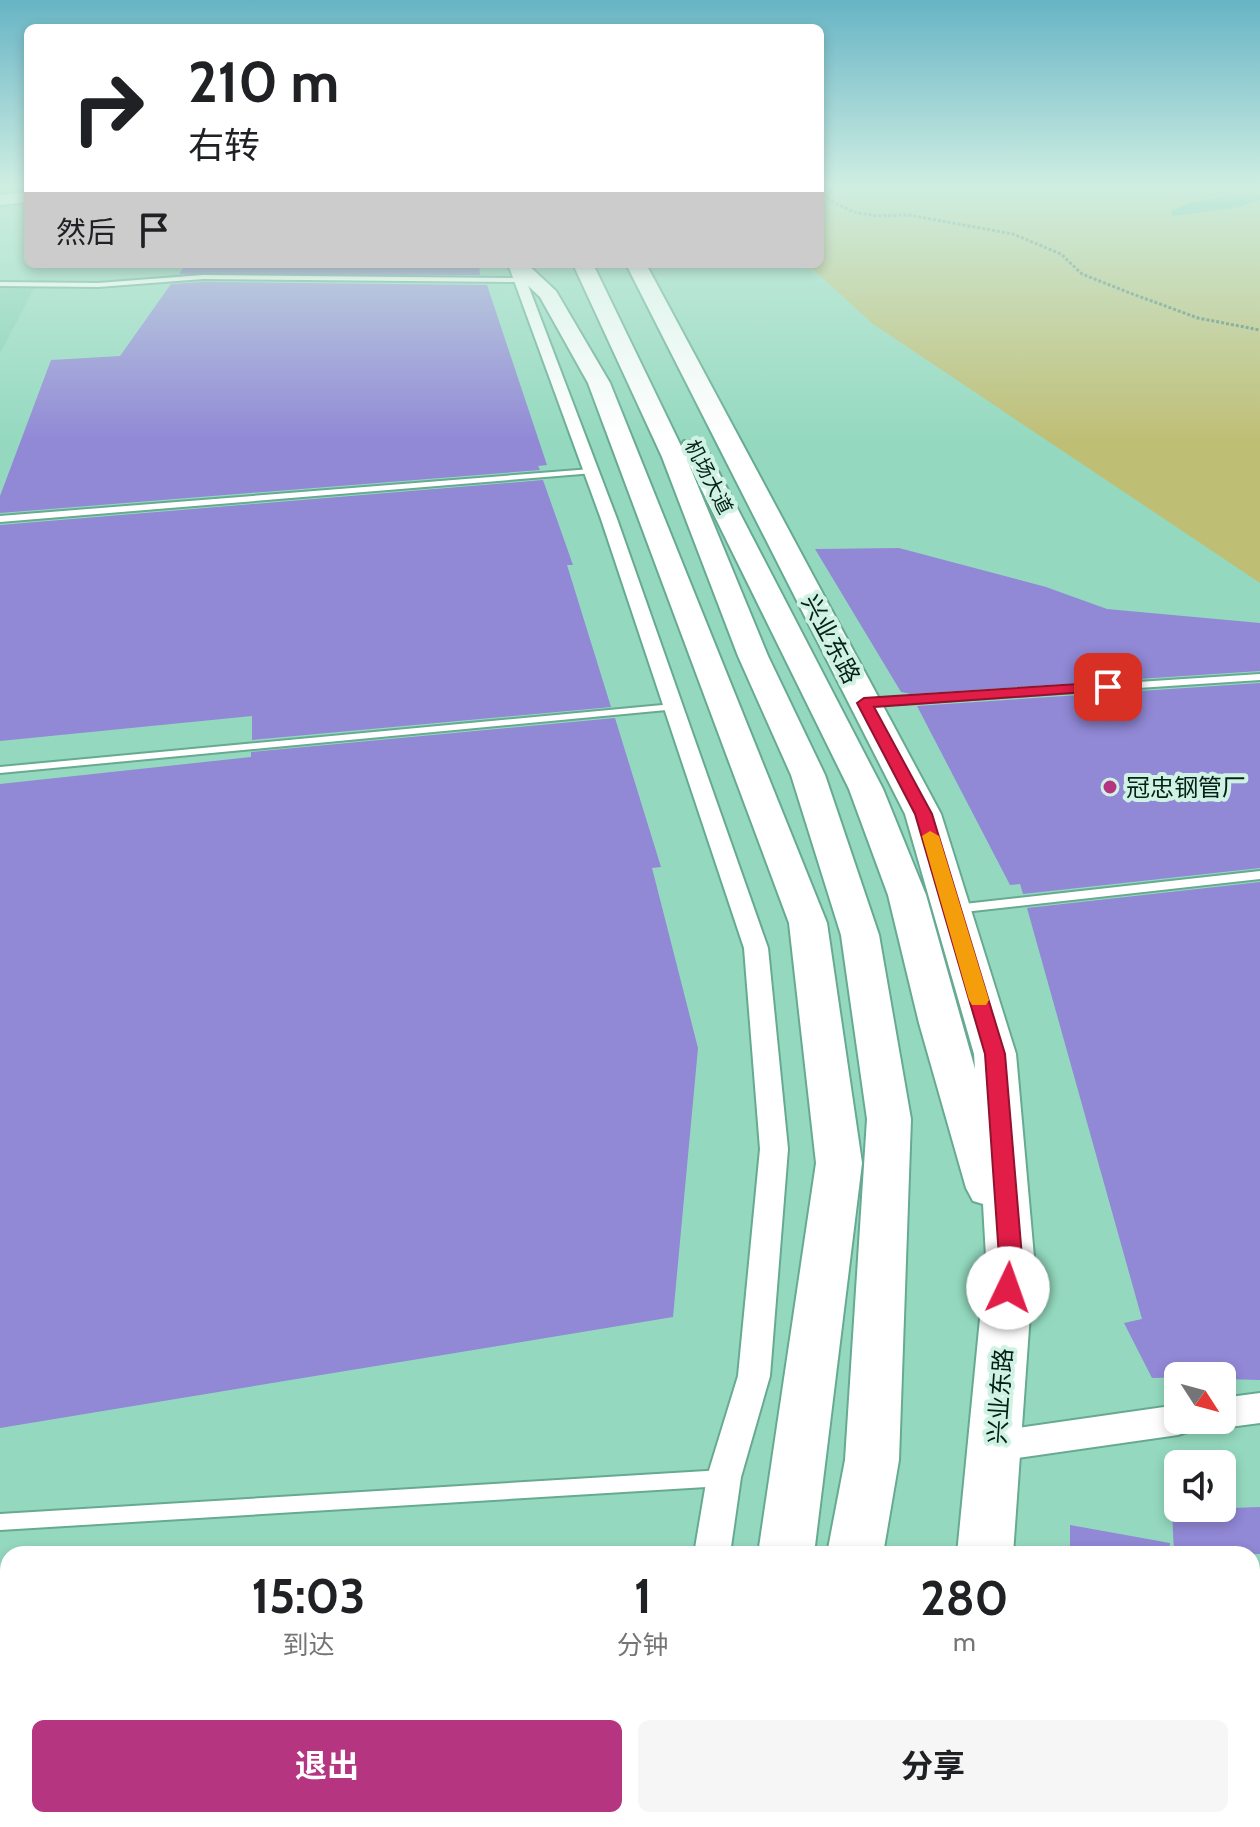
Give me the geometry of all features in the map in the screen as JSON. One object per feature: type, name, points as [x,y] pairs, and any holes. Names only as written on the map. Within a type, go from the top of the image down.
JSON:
[{"type":"main road","points":[[520,271],[535,279],[549,295],[599,383],[808,923],[839,1163],[787,1546]]},
{"type":"main road","points":[[586,271],[674,457],[753,656],[808,775],[860,935],[889,1119],[872,1460],[856,1546]]},
{"type":"main road","name":"机场大道","points":[[608,271],[866,789],[907,895],[940,1023],[1010,1257]]},
{"type":"main road","name":"兴业东路","points":[[640,271],[923,814],[995,1054],[1010,1257],[997,1446],[986,1546]]},
{"type":"street","points":[[517,271],[591,471],[756,948],[774,1149],[754,1376],[724,1477],[713,1546]]},
{"type":"street","points":[[1236,1411],[1260,1408]]},
{"type":"street","points":[[997,1446],[1164,1422]]},
{"type":"lane","points":[[0,284],[98,285],[203,277],[428,271]]},
{"type":"lane","points":[[0,519],[591,471]]},
{"type":"lane","points":[[864,703],[1260,677]]},
{"type":"lane","points":[[0,770],[673,707]]},
{"type":"lane","points":[[952,910],[1260,875]]},
{"type":"lane","points":[[0,1522],[724,1477]]},
{"type":"path","points":[[1079,271],[1198,318],[1260,330]]},
{"type":"shaded area","points":[[815,271],[1260,271],[1260,583],[873,324]]},
{"type":"shaded area","points":[[0,283],[36,284],[0,354]]},
{"type":"building","points":[[181,271],[480,271],[480,275],[179,274]]},
{"type":"building","points":[[171,284],[487,285],[547,465],[538,466],[540,470],[0,513],[0,496],[51,360],[120,356]]},
{"type":"building","points":[[543,480],[573,565],[567,565],[611,707],[252,740],[252,716],[0,741],[0,525]]},
{"type":"building","points":[[899,548],[1046,587],[1107,609],[1260,623],[1260,671],[911,694],[901,692],[815,549]]},
{"type":"building","name":"冠忠钢管厂","points":[[1260,683],[1260,868],[1023,894],[1020,884],[1010,885],[917,706]]},
{"type":"building","points":[[615,718],[661,867],[652,868],[698,1048],[673,1317],[0,1428],[0,784],[251,757],[251,752]]},
{"type":"building","points":[[1260,882],[1260,1380],[1236,1379],[1236,1362],[1164,1362],[1164,1378],[1152,1378],[1124,1323],[1142,1319],[1027,908]]},
{"type":"building","points":[[1260,1507],[1260,1546],[1174,1546],[1173,1522],[1236,1522],[1236,1508]]},
{"type":"building","points":[[1070,1525],[1170,1543],[1170,1546],[1070,1546]]},
{"type":"slow traffic","points":[[930,836],[979,1000]]},
{"type":"place","name":"冠忠钢管厂","points":[[1110,787]]},
{"type":"route","points":[[1008,1288],[1010,1257],[995,1054],[923,814],[864,703],[1108,687]]}]
